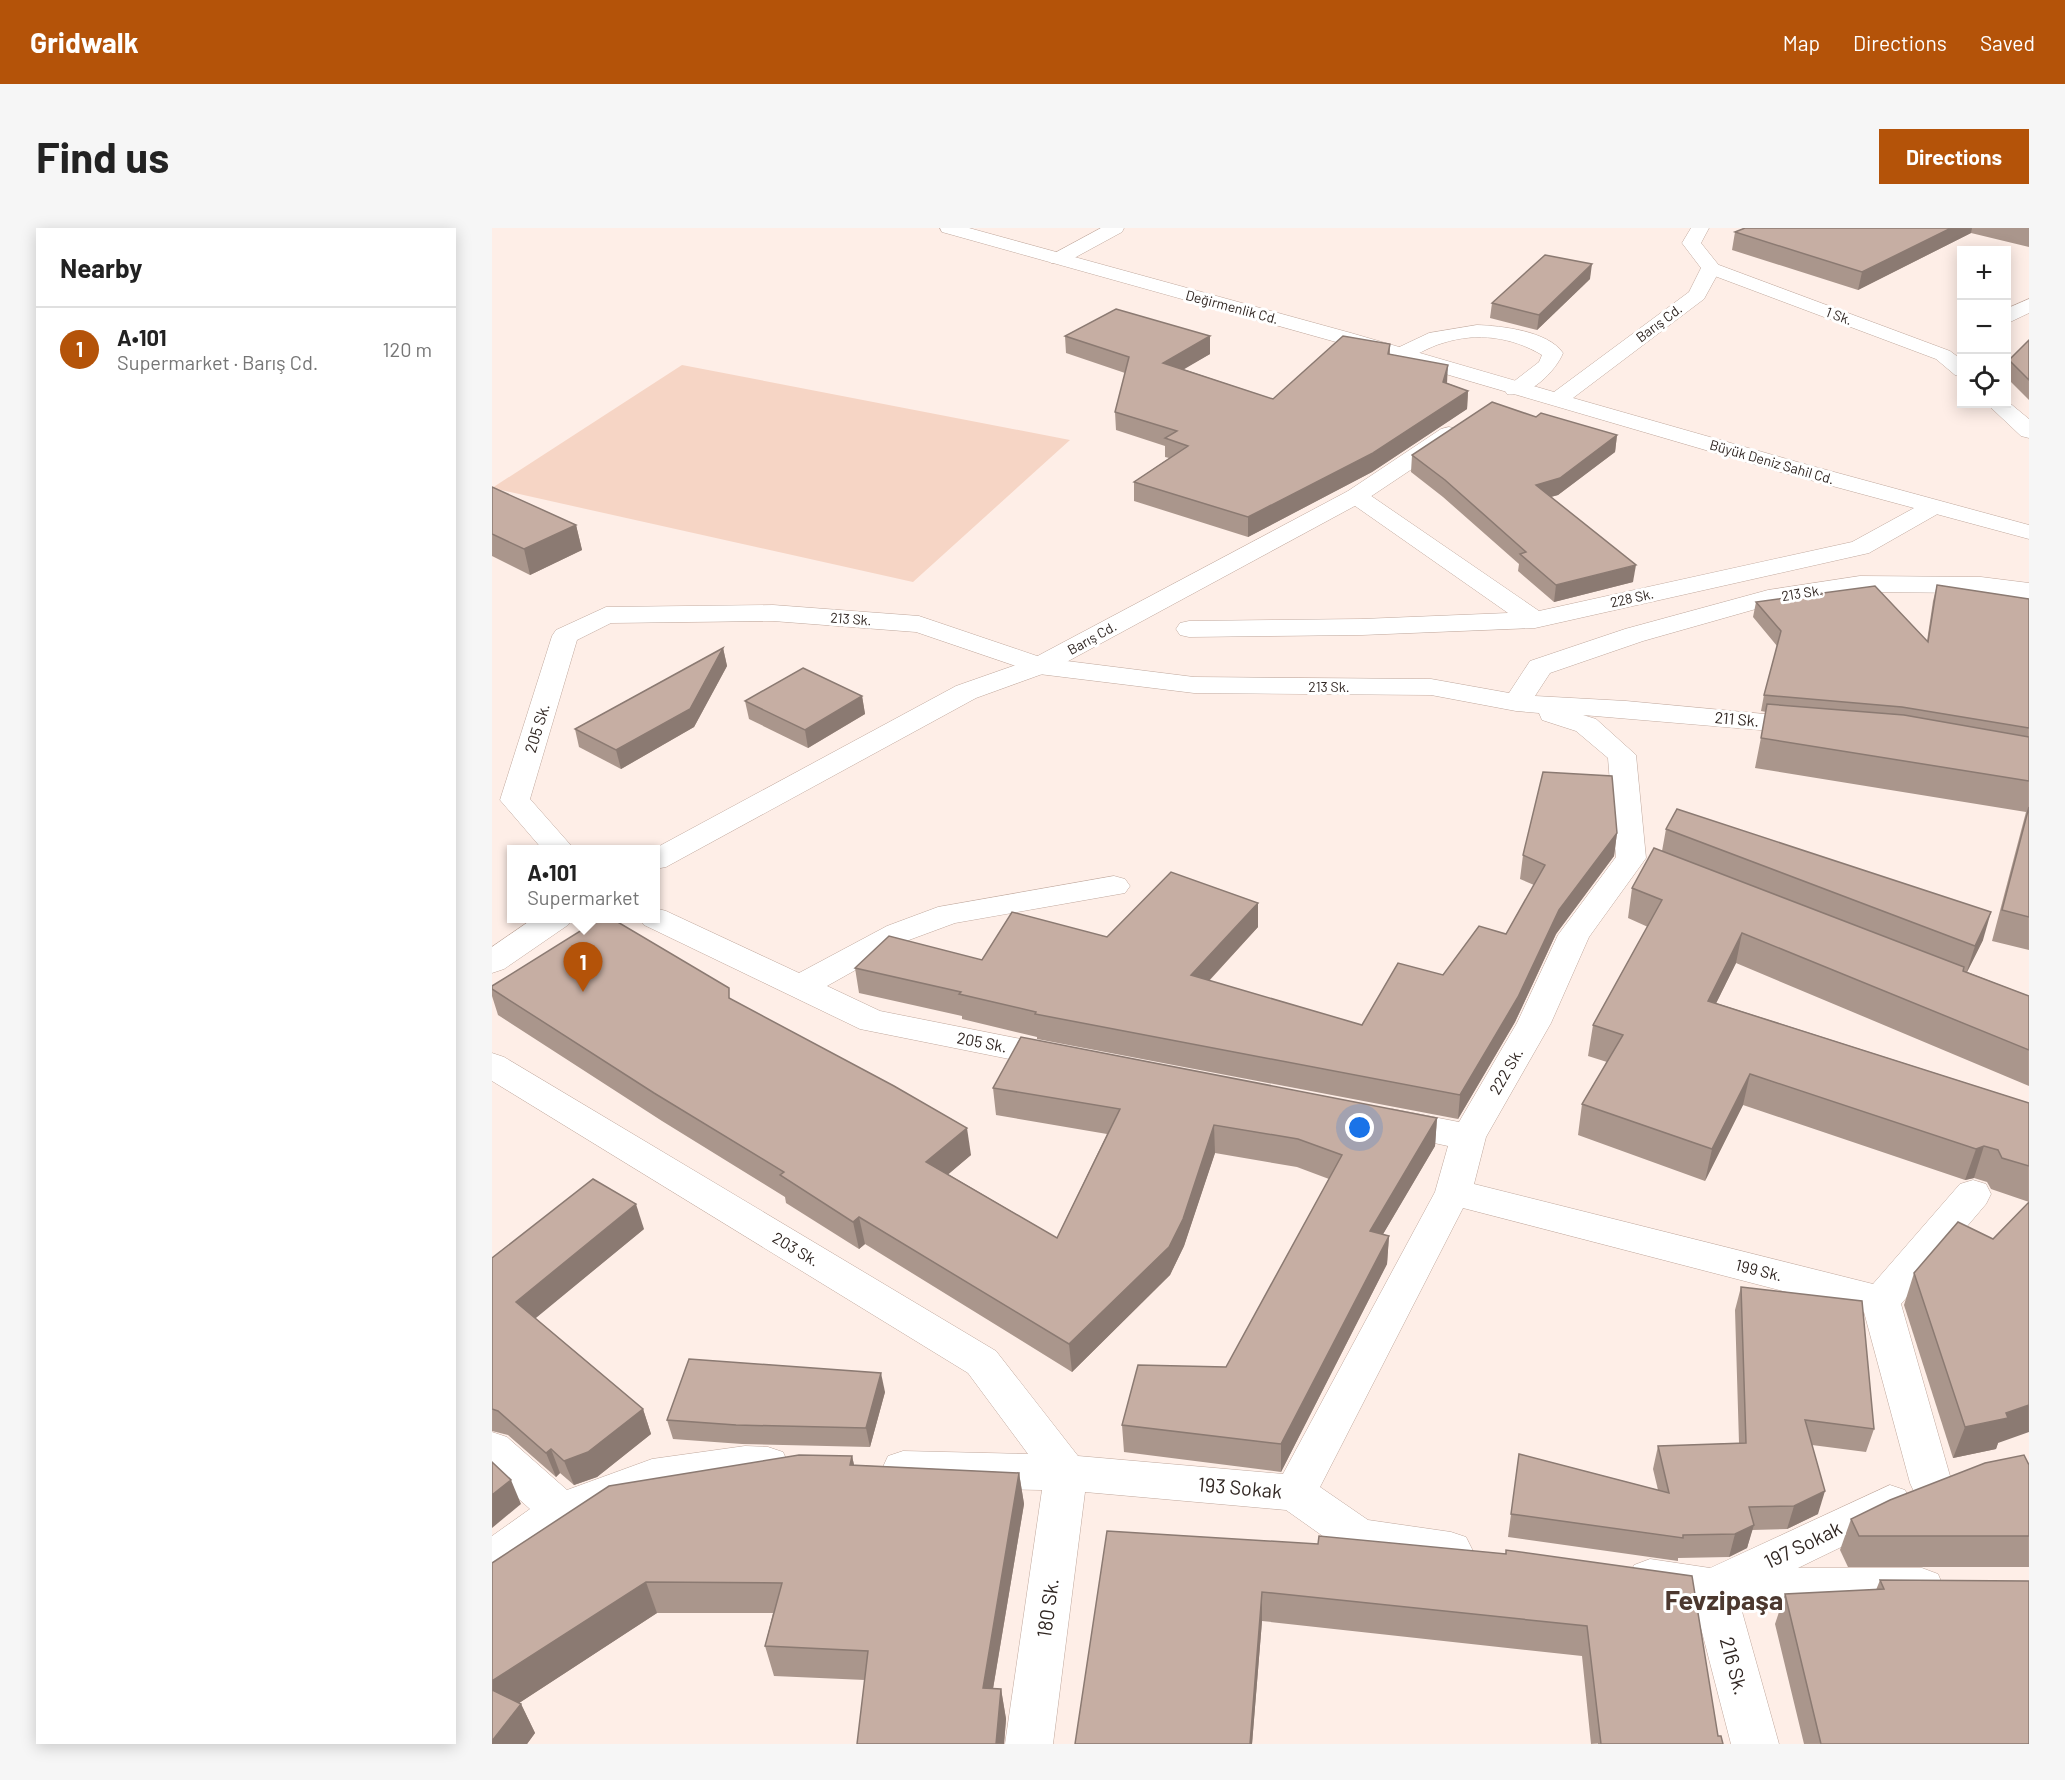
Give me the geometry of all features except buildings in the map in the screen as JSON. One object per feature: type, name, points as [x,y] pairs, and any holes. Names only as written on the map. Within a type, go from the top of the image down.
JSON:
[{"type":"street","name":"Değirmenlik Cd.","points":[[949,228],[1400,354],[1515,389]]},
{"type":"street","points":[[1058,259],[1115,228]]},
{"type":"street","points":[[1700,228],[1691,243],[1711,268]]},
{"type":"street","name":"1 Sk.","points":[[1711,268],[1942,355],[1957,367]]},
{"type":"street","name":"Barış Cd.","points":[[1557,400],[1697,295],[1711,268]]},
{"type":"street","points":[[2011,316],[2029,305]]},
{"type":"street","name":"Barış Cd.","points":[[660,857],[966,692],[1039,666],[1356,496],[1515,389],[1548,365],[1553,353],[1537,341],[1503,331],[1467,332],[1420,342],[1400,354]]},
{"type":"street","points":[[1942,355],[1957,347]]},
{"type":"street","name":"Büyük Deniz Sahil Cd.","points":[[1515,389],[2029,532]]},
{"type":"street","points":[[2003,408],[2029,431]]},
{"type":"street","points":[[1356,496],[1534,620]]},
{"type":"street","name":"228 Sk.","points":[[1189,629],[1362,627],[1534,620],[1860,548],[1933,507]]},
{"type":"street","name":"213 Sk.","points":[[606,615],[773,613],[919,624],[1039,666],[1194,685],[1431,687],[1516,703],[1540,667],[1634,635],[1768,598],[1860,584],[1981,585],[2029,591]]},
{"type":"street","name":"205 Sk.","points":[[556,845],[515,801],[565,636],[606,615]]},
{"type":"street","name":"211 Sk.","points":[[1516,703],[1626,709],[1839,729]]},
{"type":"street","name":"222 Sk.","points":[[1294,1493],[1453,1192],[1468,1137],[1534,1023],[1574,935],[1642,862],[1622,755],[1586,725],[1516,703]]},
{"type":"street","points":[[800,987],[898,933],[950,914],[1114,886]]},
{"type":"street","name":"205 Sk.","points":[[660,920],[873,1021],[1094,1064]]},
{"type":"street","points":[[492,962],[550,923]]},
{"type":"street","name":"203 Sk.","points":[[492,1065],[982,1362],[1066,1473]]},
{"type":"street","points":[[1363,1117],[1468,1137]]},
{"type":"street","name":"199 Sk.","points":[[1453,1192],[1881,1301]]},
{"type":"street","points":[[1881,1301],[1973,1194]]},
{"type":"street","name":"197 Sokak","points":[[1713,1588],[1948,1480],[1881,1301]]},
{"type":"street","points":[[492,1449],[561,1511]]},
{"type":"street","points":[[492,1560],[561,1511],[652,1477],[746,1464],[805,1466]]},
{"type":"street","name":"193 Sokak","points":[[864,1467],[1066,1473],[1294,1493],[1359,1538],[1489,1556]]},
{"type":"street","name":"180 Sk.","points":[[1029,1744],[1066,1473]]},
{"type":"street","points":[[1607,1573],[1713,1588],[1959,1588]]},
{"type":"street","name":"216 Sk.","points":[[1713,1588],[1755,1744]]},
{"type":"shaded area","points":[[682,365],[1070,440],[913,582],[492,488]]},
{"type":"place","name":"A•101","points":[[583,992]]},
{"type":"district","name":"Fevzipaşa","points":[[1724,1601]]}]
